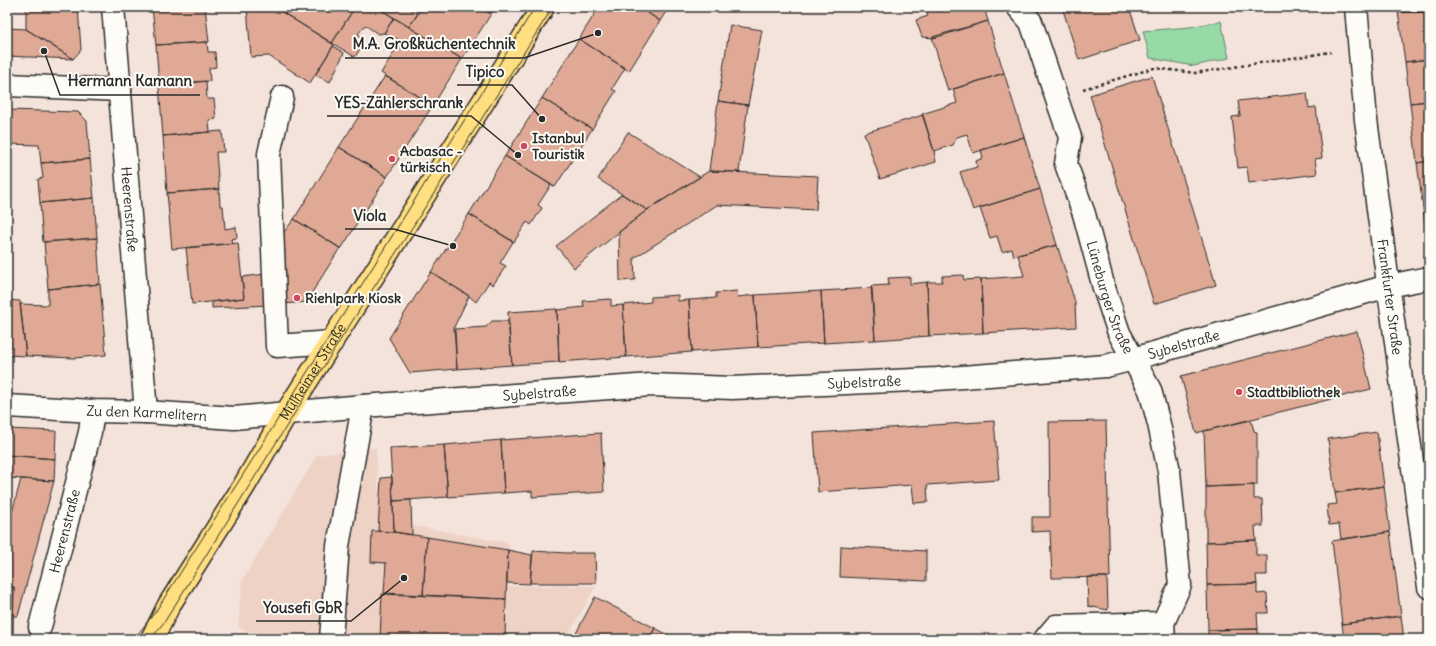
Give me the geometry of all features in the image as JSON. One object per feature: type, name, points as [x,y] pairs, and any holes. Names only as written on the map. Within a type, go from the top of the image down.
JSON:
[{"type":"main road","name":"Mülheimer Straße","points":[[152,639],[169,605],[244,486],[287,412],[543,7]]},
{"type":"street","name":"Heerenstraße","points":[[113,7],[146,412]]},
{"type":"street","name":"Lüneburger Straße","points":[[1018,7],[1031,22],[1070,137],[1066,164],[1084,214],[1104,288],[1119,333],[1150,390],[1169,471],[1180,585],[1164,631]]},
{"type":"street","name":"Frankfurter Straße","points":[[1356,7],[1366,120],[1428,579]]},
{"type":"street","points":[[7,85],[120,90]]},
{"type":"street","points":[[282,97],[269,154],[277,346],[332,342]]},
{"type":"street","name":"Sybelstraße","points":[[287,412],[651,385],[732,388],[936,379],[1106,366],[1388,286],[1429,278]]},
{"type":"street","name":"Zu den Karmelitern","points":[[7,406],[93,411],[146,412],[234,418],[287,412]]},
{"type":"street","points":[[331,639],[338,546],[363,406]]},
{"type":"street","name":"Heerenstraße","points":[[40,627],[90,432],[93,411]]},
{"type":"street","points":[[1045,639],[1056,626],[1164,631]]},
{"type":"path","points":[[1057,99],[1090,87],[1154,68],[1195,72],[1360,47]]},
{"type":"shaded area","points":[[376,448],[380,520],[509,543],[508,586],[596,586],[566,639],[263,639],[238,627],[242,581],[317,455]]},
{"type":"green space","points":[[1221,21],[1229,58],[1194,66],[1150,58],[1143,31],[1190,27]]},
{"type":"building","points":[[26,7],[78,7],[81,50],[73,59],[26,29]]},
{"type":"building","points":[[152,7],[205,7],[209,42],[156,45]]},
{"type":"building","points":[[247,7],[274,7],[334,45],[310,83],[269,56],[251,57]]},
{"type":"building","points":[[274,7],[290,7],[285,14]]},
{"type":"building","points":[[290,7],[355,7],[332,43],[285,14]]},
{"type":"building","points":[[355,7],[377,7],[394,18],[384,33],[378,34],[365,25],[358,34],[362,37],[363,44],[355,57],[332,43]]},
{"type":"building","points":[[377,7],[407,7],[418,14],[409,27]]},
{"type":"building","points":[[422,7],[479,7],[491,14],[462,59],[409,27]]},
{"type":"building","points":[[479,7],[495,7],[491,14]]},
{"type":"building","points":[[599,7],[639,7],[660,21],[629,71],[579,39]]},
{"type":"building","points":[[639,7],[669,7],[660,21]]},
{"type":"building","points":[[925,7],[984,7],[988,21],[934,38],[922,37],[916,20],[928,16]]},
{"type":"building","points":[[1062,7],[1129,7],[1140,40],[1079,60]]},
{"type":"building","points":[[1398,7],[1429,7],[1429,12],[1398,12]]},
{"type":"building","points":[[1398,12],[1429,12],[1429,59],[1405,62]]},
{"type":"building","points":[[394,18],[462,59],[433,105],[381,73],[396,49],[401,49],[400,40],[384,33]]},
{"type":"building","points":[[988,21],[1004,73],[948,91],[932,37]]},
{"type":"building","points":[[730,25],[762,30],[748,105],[718,101]]},
{"type":"building","points":[[7,28],[26,29],[73,59],[7,56]]},
{"type":"building","points":[[579,39],[625,68],[612,89],[616,91],[592,129],[542,98]]},
{"type":"building","points":[[207,42],[208,52],[215,52],[216,67],[209,68],[210,81],[159,85],[156,45]]},
{"type":"building","points":[[333,46],[344,53],[330,82],[315,75]]},
{"type":"building","points":[[1429,59],[1429,101],[1410,103],[1405,62]]},
{"type":"building","points":[[1004,73],[1024,137],[973,153],[967,134],[957,137],[953,145],[934,151],[922,114],[957,103],[953,89]]},
{"type":"building","points":[[385,76],[433,105],[387,177],[339,147]]},
{"type":"building","points":[[1152,76],[1216,285],[1154,304],[1090,95]]},
{"type":"building","points":[[206,81],[207,99],[214,99],[216,119],[209,120],[210,132],[163,136],[159,85]]},
{"type":"building","points":[[1307,93],[1309,108],[1316,107],[1322,158],[1315,159],[1317,174],[1249,183],[1247,167],[1238,168],[1232,117],[1240,116],[1238,101]]},
{"type":"building","points":[[542,98],[592,129],[555,187],[505,156]]},
{"type":"building","points":[[718,101],[748,105],[739,172],[709,171]]},
{"type":"building","points":[[1429,101],[1429,161],[1417,163],[1410,103]]},
{"type":"building","points":[[7,110],[78,112],[87,121],[90,159],[41,163],[39,145],[7,144]]},
{"type":"building","points":[[923,115],[936,162],[880,179],[864,133]]},
{"type":"building","points":[[222,131],[224,152],[216,152],[219,189],[167,193],[163,136]]},
{"type":"building","points":[[628,132],[700,177],[647,210],[598,179]]},
{"type":"building","points":[[1024,137],[1040,189],[973,210],[960,172],[977,167],[976,161],[983,158],[981,150]]},
{"type":"building","points":[[339,147],[387,177],[341,249],[294,219]]},
{"type":"building","points":[[505,156],[551,185],[538,205],[542,208],[531,225],[527,222],[514,242],[469,214]]},
{"type":"building","points":[[90,159],[94,198],[40,203],[38,179],[43,178],[41,163]]},
{"type":"building","points":[[1429,161],[1429,237],[1427,238],[1417,163]]},
{"type":"building","points":[[709,171],[818,176],[816,210],[717,205],[634,258],[635,280],[620,281],[619,232],[647,210]]},
{"type":"building","points":[[219,189],[220,206],[223,206],[225,229],[236,227],[237,238],[231,239],[232,243],[172,249],[167,193]]},
{"type":"building","points":[[1040,189],[1057,245],[1014,256],[1012,249],[1002,252],[997,236],[990,238],[980,208]]},
{"type":"building","points":[[622,194],[647,210],[574,268],[556,246]]},
{"type":"building","points":[[94,198],[97,238],[43,242],[40,203]]},
{"type":"building","points":[[469,214],[513,242],[500,263],[506,266],[493,285],[489,282],[476,302],[431,272]]},
{"type":"building","points":[[294,219],[340,248],[306,302],[283,304],[281,236]]},
{"type":"building","points":[[97,238],[100,284],[48,289],[44,242]]},
{"type":"building","points":[[238,243],[244,298],[192,304],[186,248]]},
{"type":"building","points":[[1057,245],[1075,302],[1076,327],[983,333],[981,279],[1024,276],[1018,255]]},
{"type":"building","points":[[431,272],[469,296],[454,327],[457,369],[410,373],[389,338]]},
{"type":"building","points":[[266,274],[268,305],[212,308],[212,302],[244,298],[242,277]]},
{"type":"building","points":[[963,275],[964,280],[981,279],[983,333],[929,336],[927,282],[942,282],[942,276]]},
{"type":"building","points":[[910,277],[910,284],[927,282],[929,336],[875,340],[871,286],[889,285],[888,278]]},
{"type":"building","points":[[100,284],[106,355],[74,358],[26,356],[20,304],[48,305],[48,289]]},
{"type":"building","points":[[872,288],[875,340],[824,343],[821,291]]},
{"type":"building","points":[[737,291],[738,297],[755,295],[758,347],[692,352],[689,300],[716,298],[716,293]]},
{"type":"building","points":[[821,291],[824,343],[758,347],[755,295]]},
{"type":"building","points":[[678,295],[678,301],[689,300],[692,352],[626,357],[623,305],[651,302],[651,297]]},
{"type":"building","points":[[611,299],[611,306],[623,305],[626,357],[559,362],[557,310],[584,307],[583,301]]},
{"type":"building","points":[[7,300],[20,301],[26,356],[7,355]]},
{"type":"building","points":[[557,309],[559,362],[512,365],[508,312]]},
{"type":"building","points":[[492,321],[508,321],[512,365],[457,369],[455,329],[486,327]]},
{"type":"building","points":[[1357,331],[1371,389],[1196,433],[1181,376]]},
{"type":"building","points":[[1251,420],[1254,431],[1257,432],[1257,485],[1206,487],[1204,431]]},
{"type":"building","points":[[994,421],[999,480],[927,485],[928,502],[914,503],[912,485],[818,492],[814,433]]},
{"type":"building","points":[[1106,421],[1110,577],[1052,578],[1050,531],[1032,532],[1032,517],[1050,517],[1049,422]]},
{"type":"building","points":[[7,429],[56,431],[55,459],[7,455]]},
{"type":"building","points":[[1377,432],[1384,486],[1335,493],[1328,439]]},
{"type":"building","points":[[601,433],[604,492],[532,497],[532,491],[504,493],[501,440]]},
{"type":"building","points":[[501,440],[504,493],[448,497],[444,445]]},
{"type":"building","points":[[444,445],[448,497],[393,501],[390,448]]},
{"type":"building","points":[[7,455],[55,459],[54,481],[7,478]]},
{"type":"building","points":[[392,477],[394,532],[378,531],[381,478]]},
{"type":"building","points":[[21,479],[54,481],[18,616],[13,616],[14,587],[7,587],[7,531]]},
{"type":"building","points":[[1254,485],[1254,499],[1262,499],[1263,526],[1255,526],[1256,540],[1206,542],[1206,487]]},
{"type":"building","points":[[1384,486],[1390,532],[1341,539],[1339,524],[1329,525],[1327,505],[1337,504],[1335,493]]},
{"type":"building","points":[[411,500],[412,535],[394,532],[393,501]]},
{"type":"building","points":[[372,531],[394,532],[427,537],[423,595],[384,593],[386,563],[371,562]]},
{"type":"building","points":[[1390,532],[1401,616],[1342,624],[1332,541]]},
{"type":"building","points":[[427,537],[508,550],[506,599],[423,595]]},
{"type":"building","points":[[1256,540],[1256,555],[1267,555],[1267,575],[1256,575],[1257,584],[1207,585],[1206,542]]},
{"type":"building","points":[[841,546],[926,551],[926,581],[840,577]]},
{"type":"building","points":[[508,550],[532,555],[530,584],[507,583]]},
{"type":"building","points":[[533,551],[595,553],[596,583],[530,583]]},
{"type":"building","points":[[1087,577],[1107,577],[1108,610],[1088,606]]},
{"type":"building","points":[[1257,584],[1257,594],[1267,593],[1268,613],[1257,613],[1258,629],[1208,630],[1207,585]]},
{"type":"building","points":[[7,587],[14,587],[13,636],[7,636]]},
{"type":"building","points":[[382,594],[506,599],[505,639],[380,639]]},
{"type":"building","points":[[595,597],[655,628],[649,639],[573,639]]},
{"type":"building","points":[[1401,616],[1404,639],[1344,639],[1342,624]]},
{"type":"building","points":[[655,628],[676,639],[649,639]]},
{"type":"building","points":[[1258,629],[1258,639],[1208,639],[1208,630]]},
{"type":"building","points":[[1061,636],[1111,636],[1111,639],[1061,639]]},
{"type":"tram line","points":[[134,639],[156,611],[258,451],[535,7]]},
{"type":"tram line","points":[[151,639],[165,621],[339,342],[553,7]]},
{"type":"place","name":"M.A. Großküchentechnik","points":[[598,33]]},
{"type":"place","name":"Hermann Kamann","points":[[44,51]]},
{"type":"place","name":"Tipico","points":[[542,119]]},
{"type":"place","name":"Istanbul Touristik","points":[[524,146]]},
{"type":"place","name":"YES-Zählerschrank","points":[[518,155]]},
{"type":"place","name":"Acbasac - türkisch","points":[[392,159]]},
{"type":"place","name":"Viola","points":[[453,246]]},
{"type":"place","name":"Riehlpark Kiosk","points":[[297,298]]},
{"type":"place","name":"Stadtbibliothek","points":[[1239,392]]},
{"type":"place","name":"Yousefi GbR","points":[[404,578]]}]
